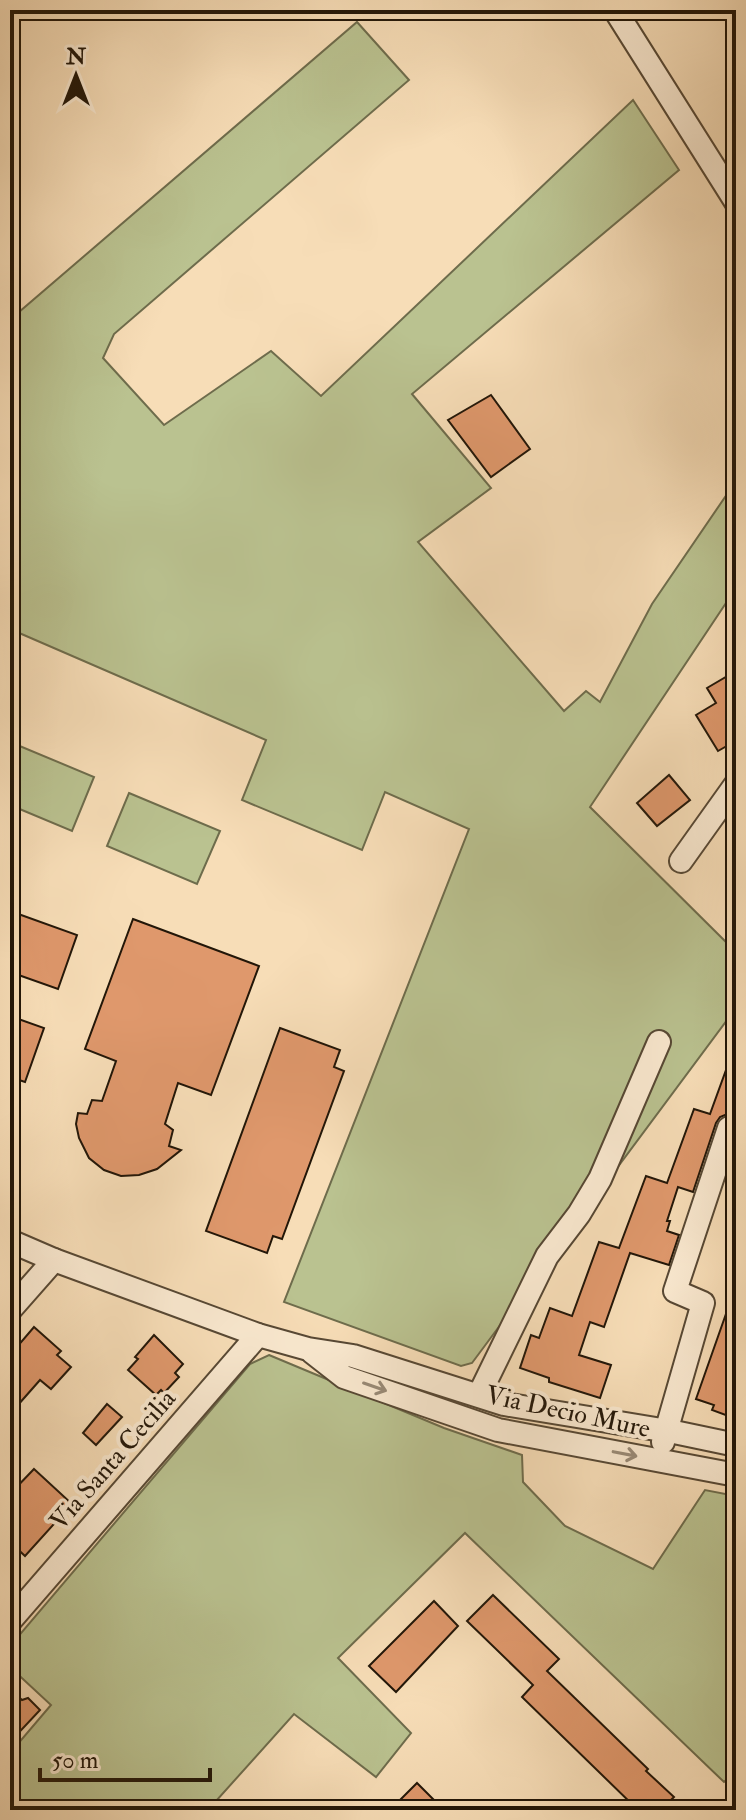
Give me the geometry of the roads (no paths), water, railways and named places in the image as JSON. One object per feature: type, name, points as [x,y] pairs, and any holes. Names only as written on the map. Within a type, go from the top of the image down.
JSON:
[{"type":"street","points":[[615,10],[736,202]]},
{"type":"street","points":[[681,861],[736,784]]},
{"type":"street","points":[[479,1395],[547,1256],[579,1214],[600,1179],[659,1042]]},
{"type":"street","points":[[656,1460],[703,1303],[675,1291],[729,1128]]},
{"type":"street","name":"Via Decio Mure","points":[[10,1241],[258,1335],[308,1349],[353,1356],[504,1404],[736,1445]]},
{"type":"street","points":[[10,1310],[54,1260]]},
{"type":"street","name":"Via Santa Cecilia","points":[[10,1621],[258,1335]]},
{"type":"street","name":"Via Decio Mure","points":[[308,1349],[344,1377],[498,1430],[736,1475]]}]
